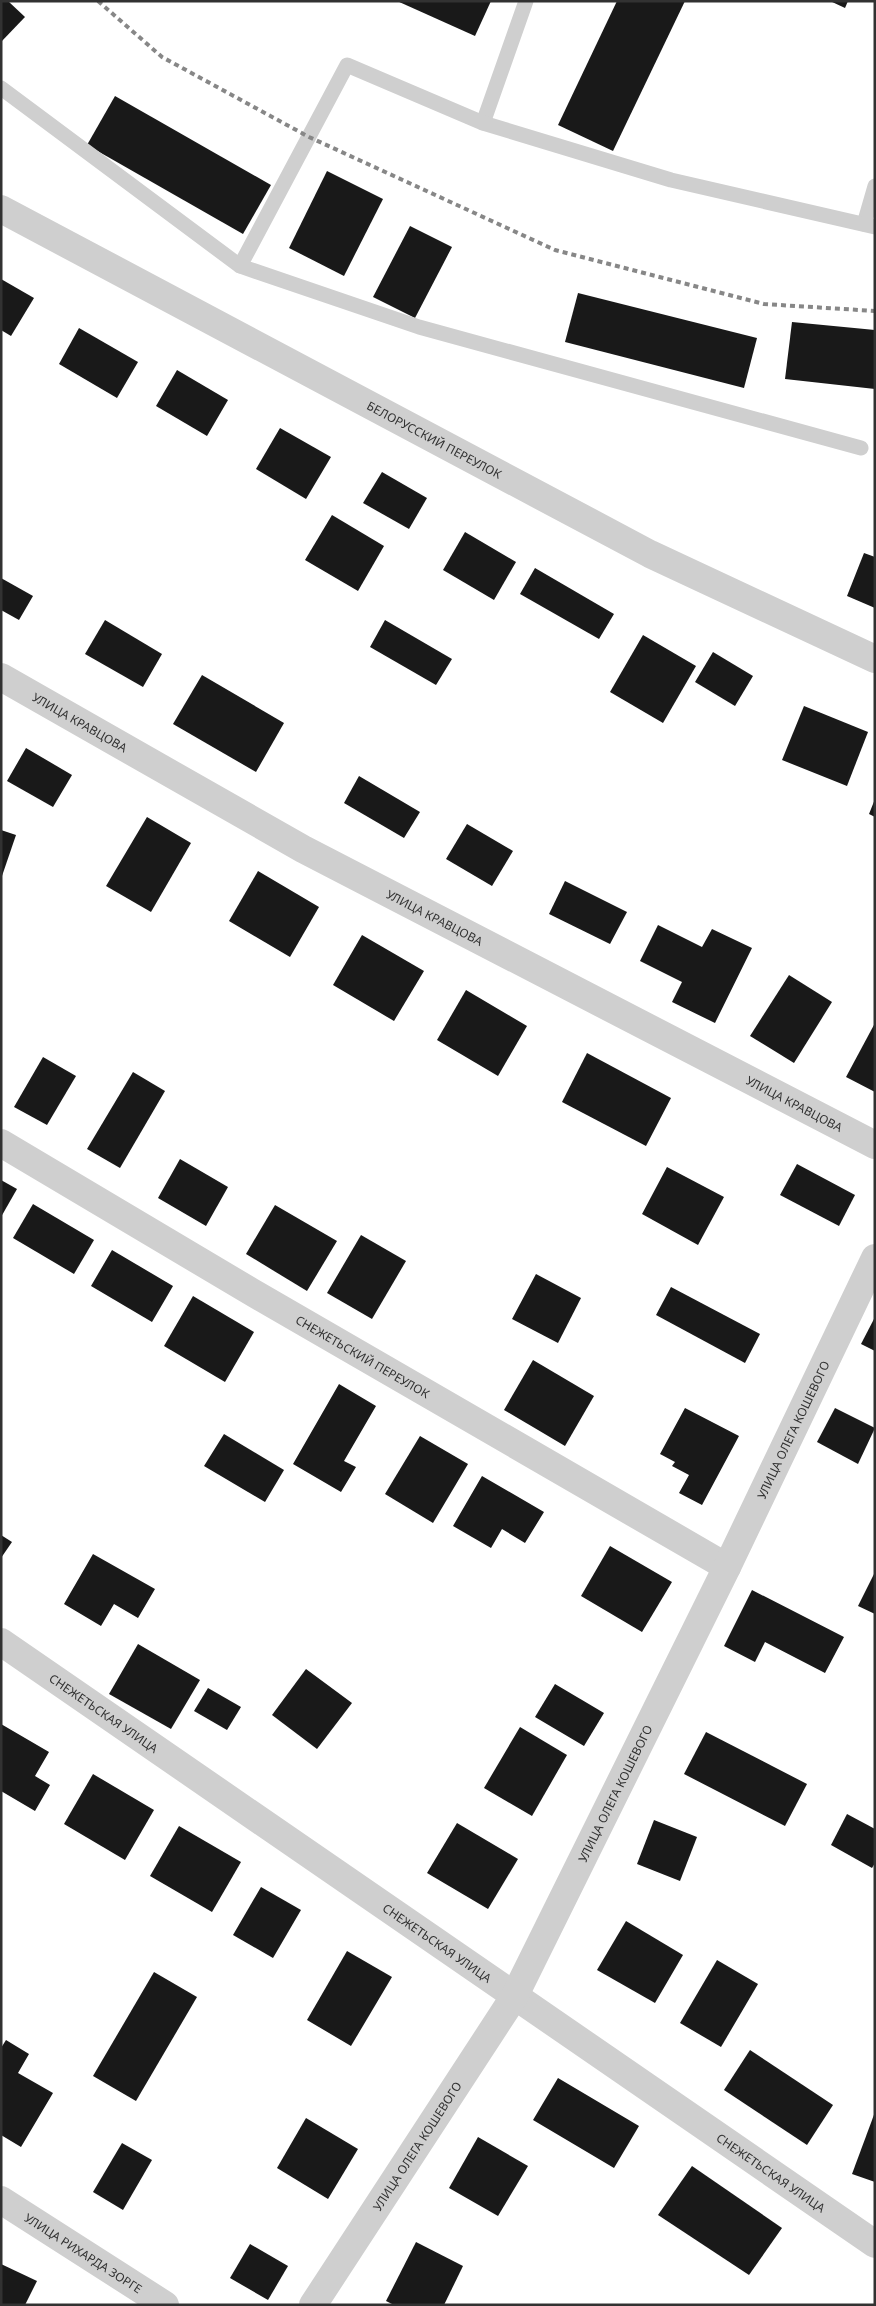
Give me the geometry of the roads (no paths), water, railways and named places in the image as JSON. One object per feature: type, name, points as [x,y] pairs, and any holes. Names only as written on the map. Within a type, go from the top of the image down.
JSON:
[{"type":"street","name":"БЕЛОРУССКИЙ ПЕРЕУЛОК","points":[[1,208],[650,554],[875,659]]},
{"type":"street","name":"УЛИЦА КРАВЦОВА","points":[[1,678],[303,850],[875,1145]]},
{"type":"street","name":"СНЕЖЕТЬСКИЙ ПЕРЕУЛОК","points":[[1,1143],[250,1291],[727,1567]]},
{"type":"street","name":"УЛИЦА ОЛЕГА КОШЕВОГО","points":[[313,2305],[514,1996],[727,1567],[875,1258]]},
{"type":"street","name":"СНЕЖЕТЬСКАЯ УЛИЦА","points":[[1,1642],[875,2244]]},
{"type":"street","name":"УЛИЦА РИХАРДА ЗОРГЕ","points":[[1,2200],[165,2305]]},
{"type":"lane","points":[[483,123],[526,1]]},
{"type":"lane","points":[[240,266],[347,65],[483,123],[671,180],[869,225],[875,186]]},
{"type":"lane","points":[[1,88],[240,266],[419,327],[861,448]]},
{"type":"railway","points":[[98,1],[162,57],[309,137],[555,250],[764,304],[875,311]]}]
